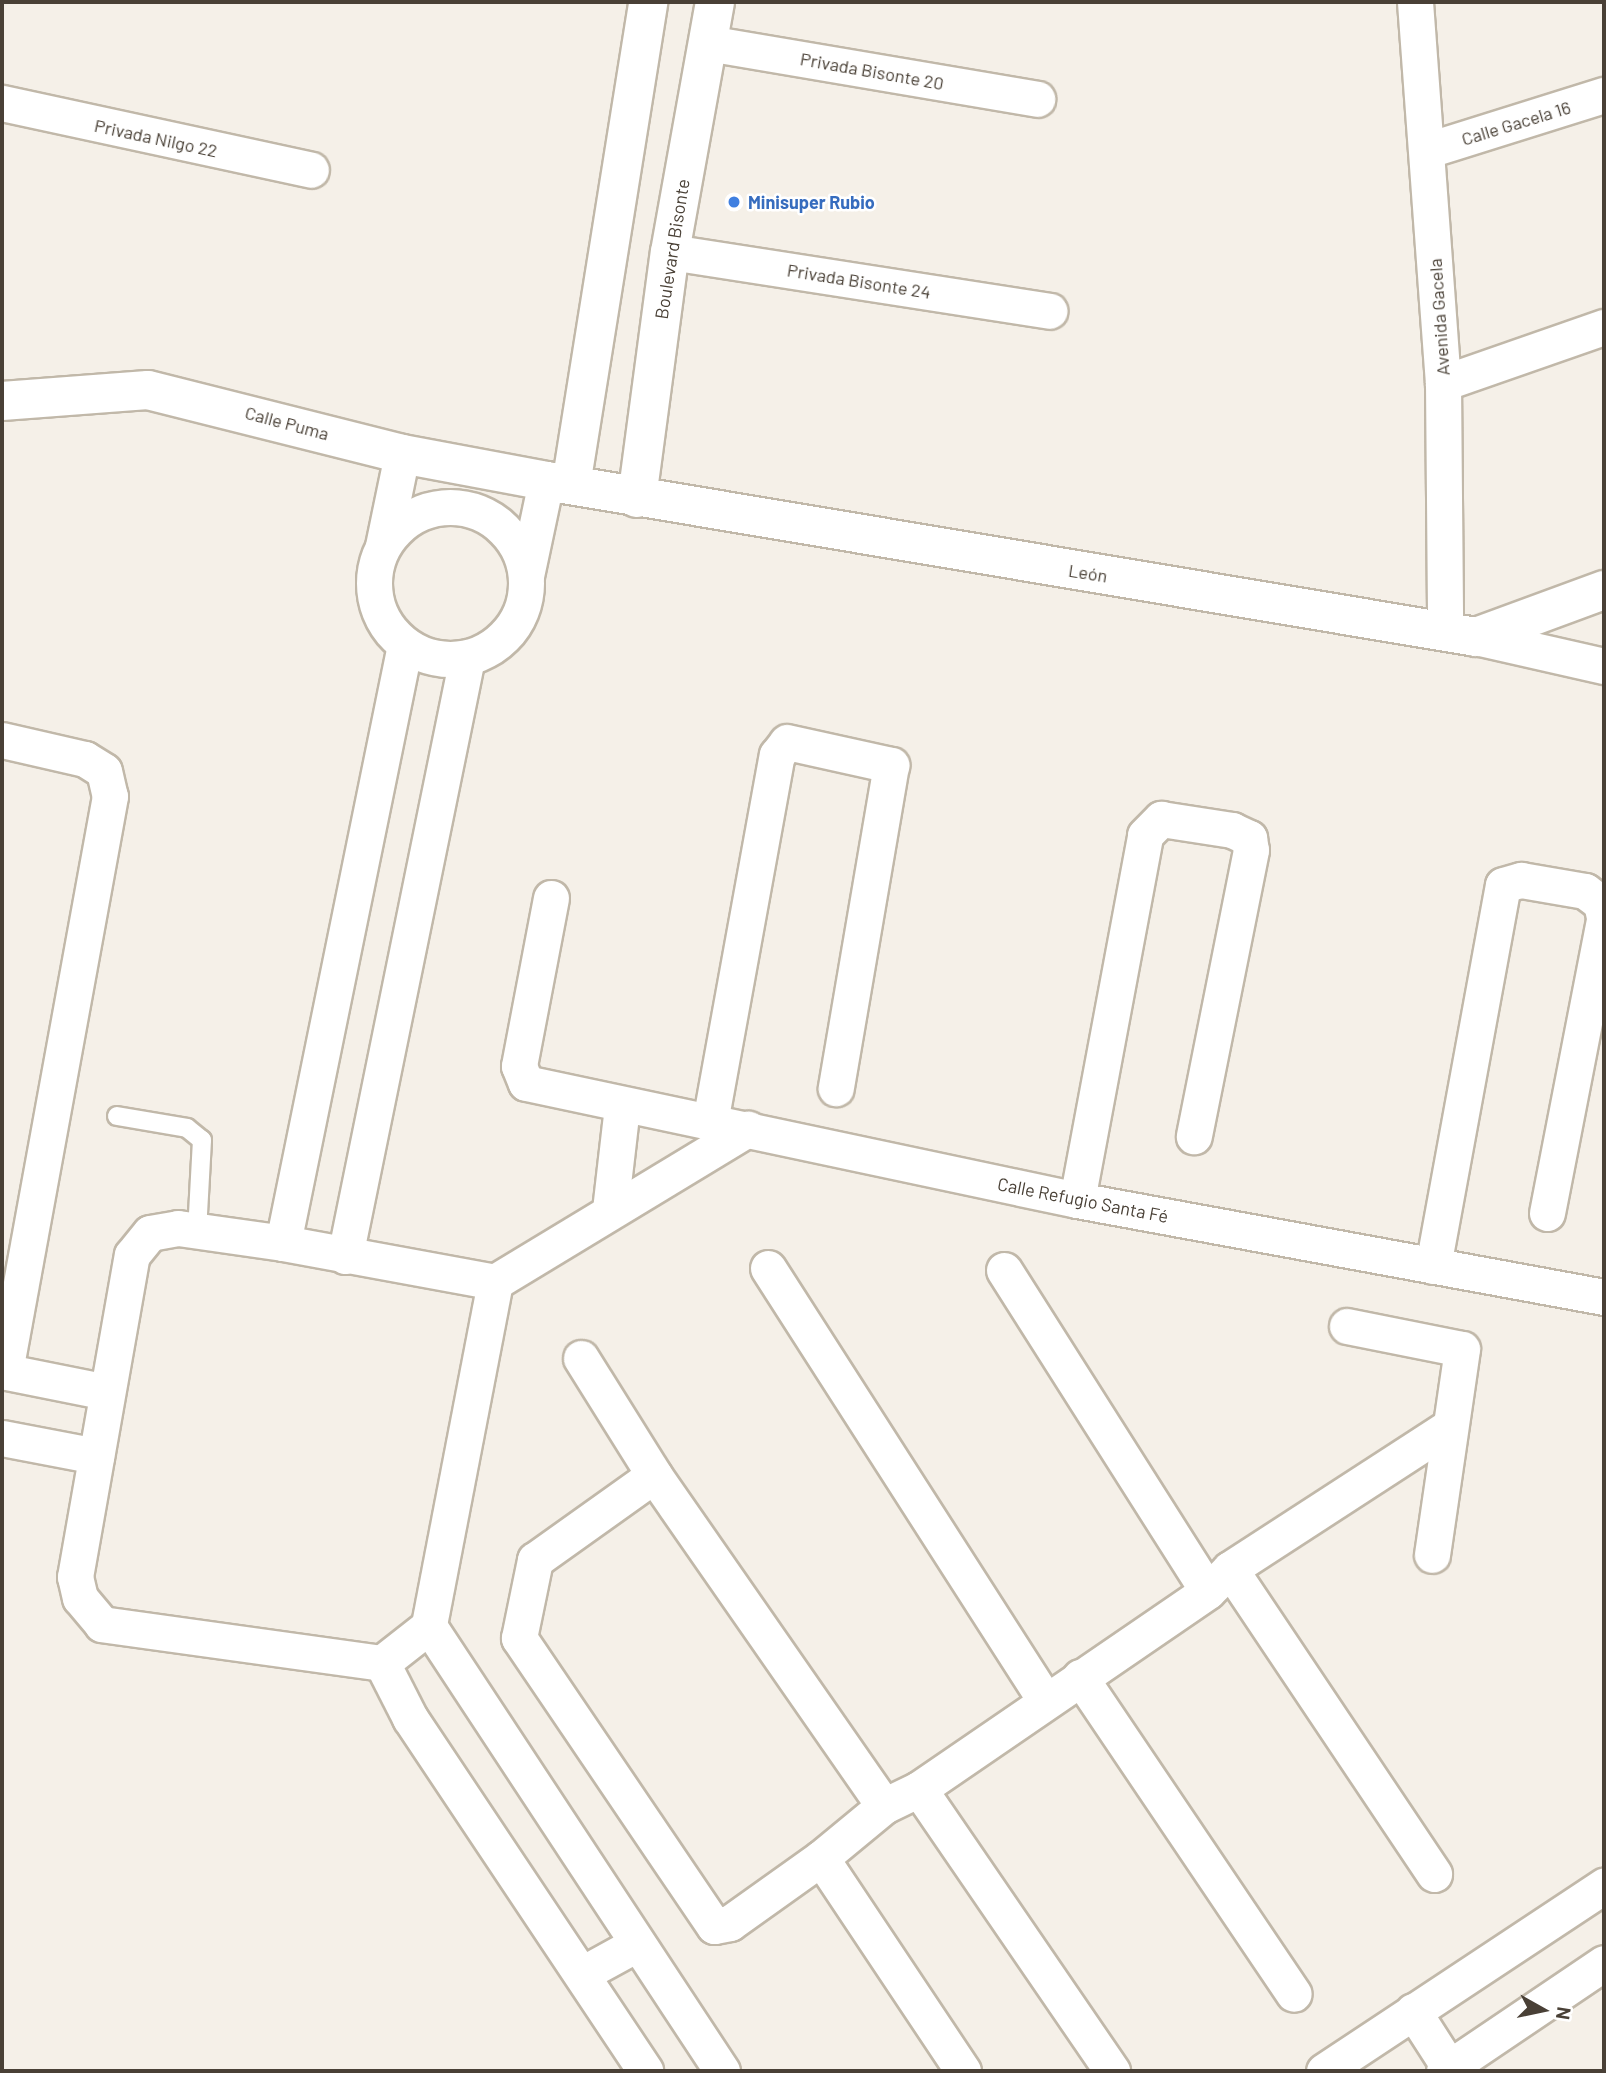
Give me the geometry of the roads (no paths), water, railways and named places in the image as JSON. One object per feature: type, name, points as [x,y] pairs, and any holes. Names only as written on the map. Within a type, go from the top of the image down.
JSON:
[{"type":"street","points":[[402,454],[374,589],[389,630],[405,645],[446,660],[467,658],[505,636],[517,619],[526,576],[558,483],[648,2]]},
{"type":"street","name":"Boulevard Bisonte","points":[[637,498],[670,252],[715,2]]},
{"type":"street","name":"Avenida Gacela","points":[[1415,2],[1428,150],[1460,635]]},
{"type":"street","name":"Privada Bisonte 20","points":[[707,43],[1037,99]]},
{"type":"street","name":"Calle Gacela 16","points":[[1428,150],[1604,95]]},
{"type":"street","name":"Privada Nilgo 22","points":[[2,103],[311,170]]},
{"type":"street","name":"Privada Bisonte 24","points":[[670,252],[1049,311]]},
{"type":"street","points":[[1443,383],[1604,327]]},
{"type":"street","name":"Calle Puma","points":[[2,401],[148,390],[402,454],[558,483]]},
{"type":"street","name":"León","points":[[558,483],[1460,635],[1604,667]]},
{"type":"street","points":[[383,547],[412,516],[454,506],[495,520],[521,555],[526,576]]},
{"type":"street","points":[[1460,635],[1604,590]]},
{"type":"street","points":[[283,1242],[365,864],[405,645]]},
{"type":"street","points":[[345,1256],[467,658]]},
{"type":"street","points":[[2,740],[85,758],[104,771],[110,796],[3,1371],[107,1392]]},
{"type":"street","points":[[710,1122],[777,755],[787,742],[891,765],[836,1088]]},
{"type":"street","points":[[1077,1200],[1145,835],[1161,819],[1232,830],[1249,838],[1251,850],[1194,1136]]},
{"type":"street","points":[[1433,1266],[1503,885],[1521,880],[1585,891],[1601,903],[1604,918],[1547,1213]]},
{"type":"street","name":"Calle Refugio Santa Fé","points":[[551,898],[519,1066],[526,1083],[622,1106],[748,1129],[1077,1200],[1604,1297]]},
{"type":"street","points":[[610,1210],[622,1106]]},
{"type":"street","points":[[495,1282],[429,1626],[382,1663],[102,1625],[80,1598],[75,1577],[132,1255],[149,1233],[197,1231],[283,1242],[345,1256],[495,1282],[610,1210],[748,1129]]},
{"type":"street","points":[[768,1268],[1045,1700]]},
{"type":"street","points":[[1004,1270],[1219,1580],[1434,1874]]},
{"type":"street","points":[[1348,1326],[1462,1349],[1432,1555]]},
{"type":"street","points":[[581,1358],[654,1475],[884,1805]]},
{"type":"street","points":[[654,1475],[535,1560],[519,1638],[714,1926],[730,1923],[821,1858],[884,1805],[919,1790],[1219,1580],[1449,1427]]},
{"type":"street","points":[[2,1438],[96,1456]]},
{"type":"street","points":[[429,1626],[635,1945],[722,2071]]},
{"type":"street","points":[[382,1663],[410,1718],[645,2071]]},
{"type":"street","points":[[1080,1677],[1294,1994]]},
{"type":"street","points":[[919,1790],[1112,2071]]},
{"type":"street","points":[[821,1858],[963,2071]]},
{"type":"street","points":[[1324,2071],[1604,1886]]},
{"type":"street","points":[[582,1974],[635,1945]]},
{"type":"street","points":[[1413,2011],[1447,2069],[1604,1963]]},
{"type":"lane","points":[[117,1116],[187,1128],[202,1140],[197,1231]]},
{"type":"place","name":"Minisuper Rubio","points":[[734,202]]}]
